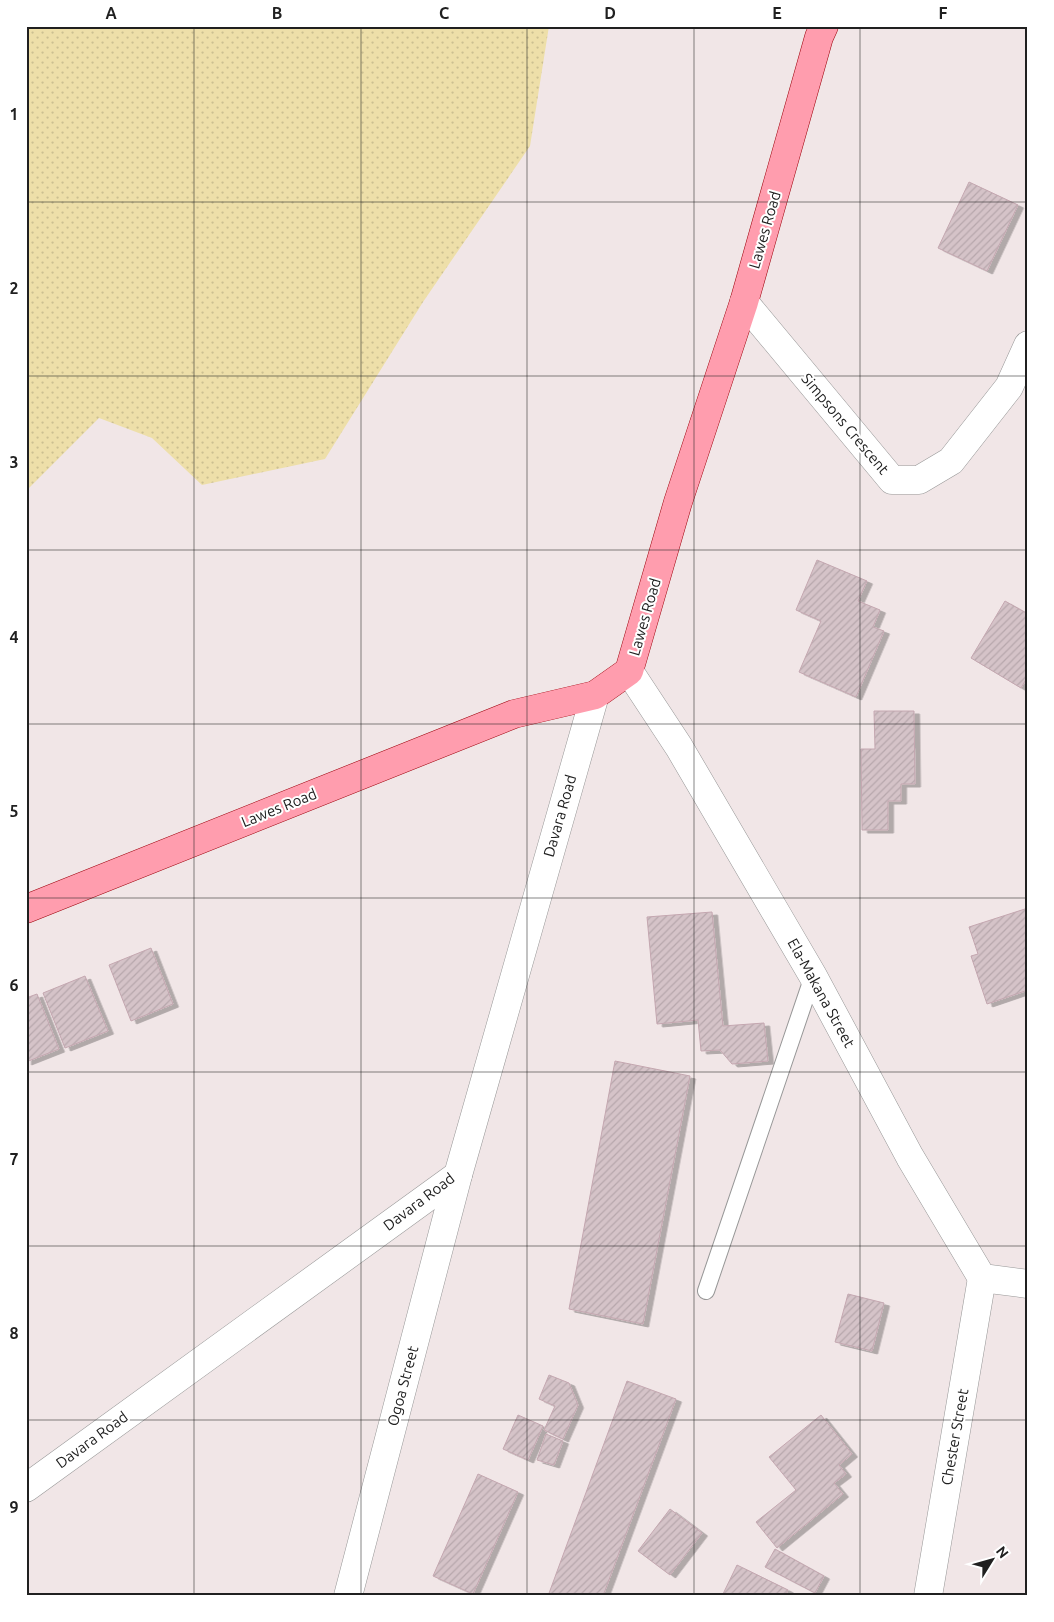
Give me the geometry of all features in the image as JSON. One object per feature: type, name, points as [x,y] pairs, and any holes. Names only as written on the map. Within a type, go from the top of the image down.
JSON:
[{"type":"main road","name":"Lawes Road","points":[[26,909],[514,714],[595,695],[629,671],[678,502],[744,302],[819,36],[824,26]]},
{"type":"street","name":"Simpsons Crescent","points":[[744,302],[892,480],[919,480],[951,461],[1009,387],[1028,345]]},
{"type":"street","name":"Ela-Makana Street","points":[[629,671],[679,747],[813,976],[910,1158],[982,1278]]},
{"type":"street","name":"Davara Road","points":[[26,1488],[458,1175],[595,695]]},
{"type":"street","name":"Ogoa Street","points":[[348,1596],[458,1175]]},
{"type":"street","points":[[982,1278],[1028,1284]]},
{"type":"street","name":"Chester Street","points":[[928,1596],[982,1278]]},
{"type":"lane","points":[[706,1291],[813,976]]},
{"type":"shaded area","points":[[26,26],[549,26],[530,146],[423,302],[325,459],[202,485],[152,438],[99,418],[26,491]]},
{"type":"building","points":[[969,182],[1018,205],[987,271],[938,248]]},
{"type":"building","points":[[817,560],[867,581],[858,601],[880,610],[873,627],[884,631],[856,697],[799,672],[821,621],[796,610]]},
{"type":"building","points":[[1005,601],[1028,614],[1028,676],[1021,688],[971,658]]},
{"type":"building","points":[[874,711],[914,711],[915,784],[901,784],[901,801],[888,801],[888,830],[862,830],[861,749],[875,749]]},
{"type":"building","points":[[1028,908],[1028,990],[987,1004],[971,956],[978,954],[969,927]]},
{"type":"building","points":[[712,912],[723,1026],[764,1023],[768,1061],[732,1064],[720,1050],[701,1051],[698,1020],[657,1024],[647,917]]},
{"type":"building","points":[[151,948],[173,1004],[131,1021],[109,965]]},
{"type":"building","points":[[85,976],[108,1031],[65,1048],[43,993]]},
{"type":"building","points":[[37,994],[59,1049],[26,1062],[26,998]]},
{"type":"building","points":[[615,1061],[690,1076],[643,1324],[569,1309]]},
{"type":"building","points":[[848,1294],[884,1303],[872,1351],[835,1342]]},
{"type":"building","points":[[549,1375],[569,1383],[578,1405],[563,1439],[544,1430],[555,1406],[539,1399]]},
{"type":"building","points":[[627,1381],[676,1399],[603,1596],[548,1596]]},
{"type":"building","points":[[518,1415],[543,1426],[528,1460],[503,1449]]},
{"type":"building","points":[[821,1415],[852,1454],[839,1465],[846,1474],[834,1483],[843,1494],[777,1548],[756,1522],[796,1490],[769,1457]]},
{"type":"building","points":[[546,1434],[563,1441],[554,1465],[537,1460]]},
{"type":"building","points":[[478,1474],[518,1492],[473,1594],[433,1576]]},
{"type":"building","points":[[670,1509],[702,1533],[670,1575],[638,1551]]},
{"type":"building","points":[[775,1549],[824,1576],[815,1593],[765,1567]]},
{"type":"building","points":[[737,1565],[788,1590],[785,1596],[722,1596]]}]
